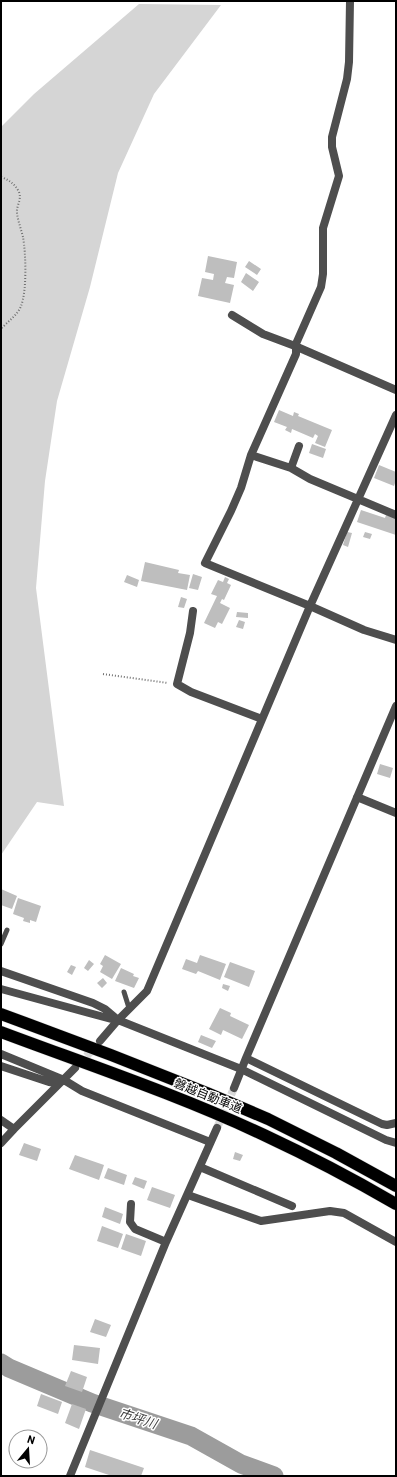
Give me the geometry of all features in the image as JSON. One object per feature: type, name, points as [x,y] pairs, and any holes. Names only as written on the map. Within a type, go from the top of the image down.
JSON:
[{"type":"highway","name":"磐越自動車道","points":[[1,1014],[119,1058],[268,1119],[336,1153],[396,1186]]},
{"type":"highway","name":"磐越自動車道","points":[[1,1032],[200,1107],[264,1134],[329,1167],[396,1204]]},
{"type":"street","points":[[350,1],[349,62],[347,79],[332,137],[332,147],[339,176],[323,228],[323,274],[321,287],[294,346],[296,349],[296,354],[251,455],[232,511],[205,563],[364,630],[396,640]]},
{"type":"street","points":[[232,315],[263,334],[396,390]]},
{"type":"street","points":[[100,1041],[129,1008],[147,991],[310,606],[396,415]]},
{"type":"street","points":[[291,468],[299,446]]},
{"type":"street","points":[[251,455],[291,468],[310,479],[396,515]]},
{"type":"street","points":[[193,611],[190,633],[177,684],[191,692],[262,718]]},
{"type":"street","points":[[234,1088],[241,1068],[396,706]]},
{"type":"street","points":[[357,797],[396,813]]},
{"type":"street","points":[[1,971],[93,1003],[105,1009],[118,1020]]},
{"type":"street","points":[[1,989],[118,1020],[241,1068],[386,1140],[396,1143]]},
{"type":"street","points":[[1,1054],[64,1080],[82,1092],[210,1142]]},
{"type":"street","points":[[246,1058],[382,1124],[387,1125],[396,1123]]},
{"type":"street","points":[[1,1066],[49,1082],[56,1083],[64,1080]]},
{"type":"street","points":[[1,1143],[75,1068]]},
{"type":"street","points":[[1,1120],[14,1129]]},
{"type":"street","points":[[70,1476],[166,1242],[217,1128]]},
{"type":"street","points":[[200,1167],[292,1206]]},
{"type":"street","points":[[188,1195],[261,1221],[330,1211],[344,1213],[396,1242]]},
{"type":"street","points":[[131,1204],[130,1222],[135,1229],[166,1242]]},
{"type":"lane","points":[[1,944],[8,930]]},
{"type":"lane","points":[[124,992],[129,1008]]},
{"type":"path","points":[[1,177],[12,182],[19,194],[20,199],[17,211],[25,249],[25,276],[21,308],[1,329]]},
{"type":"path","points":[[103,674],[177,684]]},
{"type":"shaded area","points":[[139,4],[221,5],[154,94],[118,173],[90,287],[57,401],[45,481],[36,588],[64,806],[37,802],[1,855],[1,127],[34,94]]},
{"type":"building","points":[[208,256],[237,262],[234,278],[227,277],[225,283],[234,285],[230,303],[198,296],[202,278],[213,280],[214,274],[205,272]]},
{"type":"building","points":[[249,261],[261,269],[257,275],[245,267]]},
{"type":"building","points":[[246,273],[259,282],[253,291],[241,282]]},
{"type":"building","points":[[279,410],[293,416],[294,412],[299,414],[298,416],[332,430],[325,447],[315,443],[318,436],[315,434],[313,438],[292,429],[291,433],[285,430],[287,427],[274,422]]},
{"type":"building","points":[[312,444],[326,449],[323,458],[309,453]]},
{"type":"building","points":[[379,465],[396,472],[394,486],[374,478]]},
{"type":"building","points":[[361,510],[385,518],[386,515],[396,518],[396,535],[357,522]]},
{"type":"building","points":[[347,532],[352,533],[348,547],[343,545]]},
{"type":"building","points":[[365,532],[372,534],[370,539],[363,537]]},
{"type":"building","points":[[145,562],[179,570],[178,573],[190,575],[187,590],[141,581]]},
{"type":"building","points":[[193,574],[202,577],[198,590],[189,588]]},
{"type":"building","points":[[127,575],[139,580],[137,587],[124,582]]},
{"type":"building","points":[[225,577],[229,579],[227,583],[231,585],[224,600],[222,599],[220,603],[230,608],[222,624],[218,622],[215,628],[204,623],[217,596],[211,594],[218,580],[223,582]]},
{"type":"building","points":[[181,597],[187,599],[184,608],[178,607]]},
{"type":"building","points":[[237,612],[248,613],[248,618],[236,617]]},
{"type":"building","points":[[239,620],[245,622],[243,629],[236,627]]},
{"type":"building","points":[[380,764],[393,768],[390,778],[377,774]]},
{"type":"building","points":[[1,889],[17,896],[12,909],[1,905]]},
{"type":"building","points":[[18,898],[41,906],[36,922],[30,920],[30,923],[23,921],[24,918],[13,914]]},
{"type":"building","points":[[105,955],[121,964],[112,979],[100,972],[103,966],[100,964]]},
{"type":"building","points":[[200,955],[226,964],[220,980],[198,971],[196,974],[182,969],[186,959],[197,963]]},
{"type":"building","points":[[89,960],[94,964],[88,971],[84,968]]},
{"type":"building","points":[[230,962],[255,971],[249,987],[224,977]]},
{"type":"building","points":[[71,965],[76,967],[72,975],[67,972]]},
{"type":"building","points":[[121,968],[139,978],[134,988],[115,981]]},
{"type":"building","points":[[103,978],[107,983],[102,988],[97,983]]},
{"type":"building","points":[[223,984],[230,986],[228,991],[222,988]]},
{"type":"building","points":[[220,1008],[231,1013],[230,1016],[249,1025],[242,1039],[223,1030],[221,1035],[209,1029]]},
{"type":"building","points":[[201,1035],[216,1041],[212,1048],[198,1042]]},
{"type":"building","points":[[24,1143],[41,1149],[37,1161],[19,1155]]},
{"type":"building","points":[[235,1152],[243,1155],[240,1161],[233,1159]]},
{"type":"building","points":[[75,1155],[104,1165],[99,1180],[69,1169]]},
{"type":"building","points":[[108,1168],[127,1175],[124,1185],[104,1178]]},
{"type":"building","points":[[135,1177],[147,1181],[144,1189],[132,1184]]},
{"type":"building","points":[[152,1187],[175,1195],[170,1208],[147,1200]]},
{"type":"building","points":[[105,1207],[123,1214],[120,1224],[102,1217]]},
{"type":"building","points":[[102,1226],[123,1234],[118,1248],[97,1241]]},
{"type":"building","points":[[126,1234],[146,1241],[141,1256],[121,1249]]},
{"type":"building","points":[[95,1319],[111,1325],[106,1337],[90,1332]]},
{"type":"building","points":[[74,1345],[100,1348],[98,1364],[72,1360]]},
{"type":"building","points":[[71,1371],[87,1377],[82,1392],[65,1386]]},
{"type":"building","points":[[41,1394],[62,1402],[58,1414],[37,1406]]},
{"type":"building","points":[[72,1404],[86,1409],[79,1429],[65,1423]]},
{"type":"building","points":[[90,1450],[144,1468],[141,1476],[112,1476],[85,1467]]},
{"type":"waterway","name":"市坪川","points":[[1,1363],[9,1368],[92,1403],[191,1436],[241,1464],[274,1476]]},
{"type":"tunnel","points":[[78,1065],[96,1046]]},
{"type":"tunnel","points":[[217,1128],[234,1088]]}]
